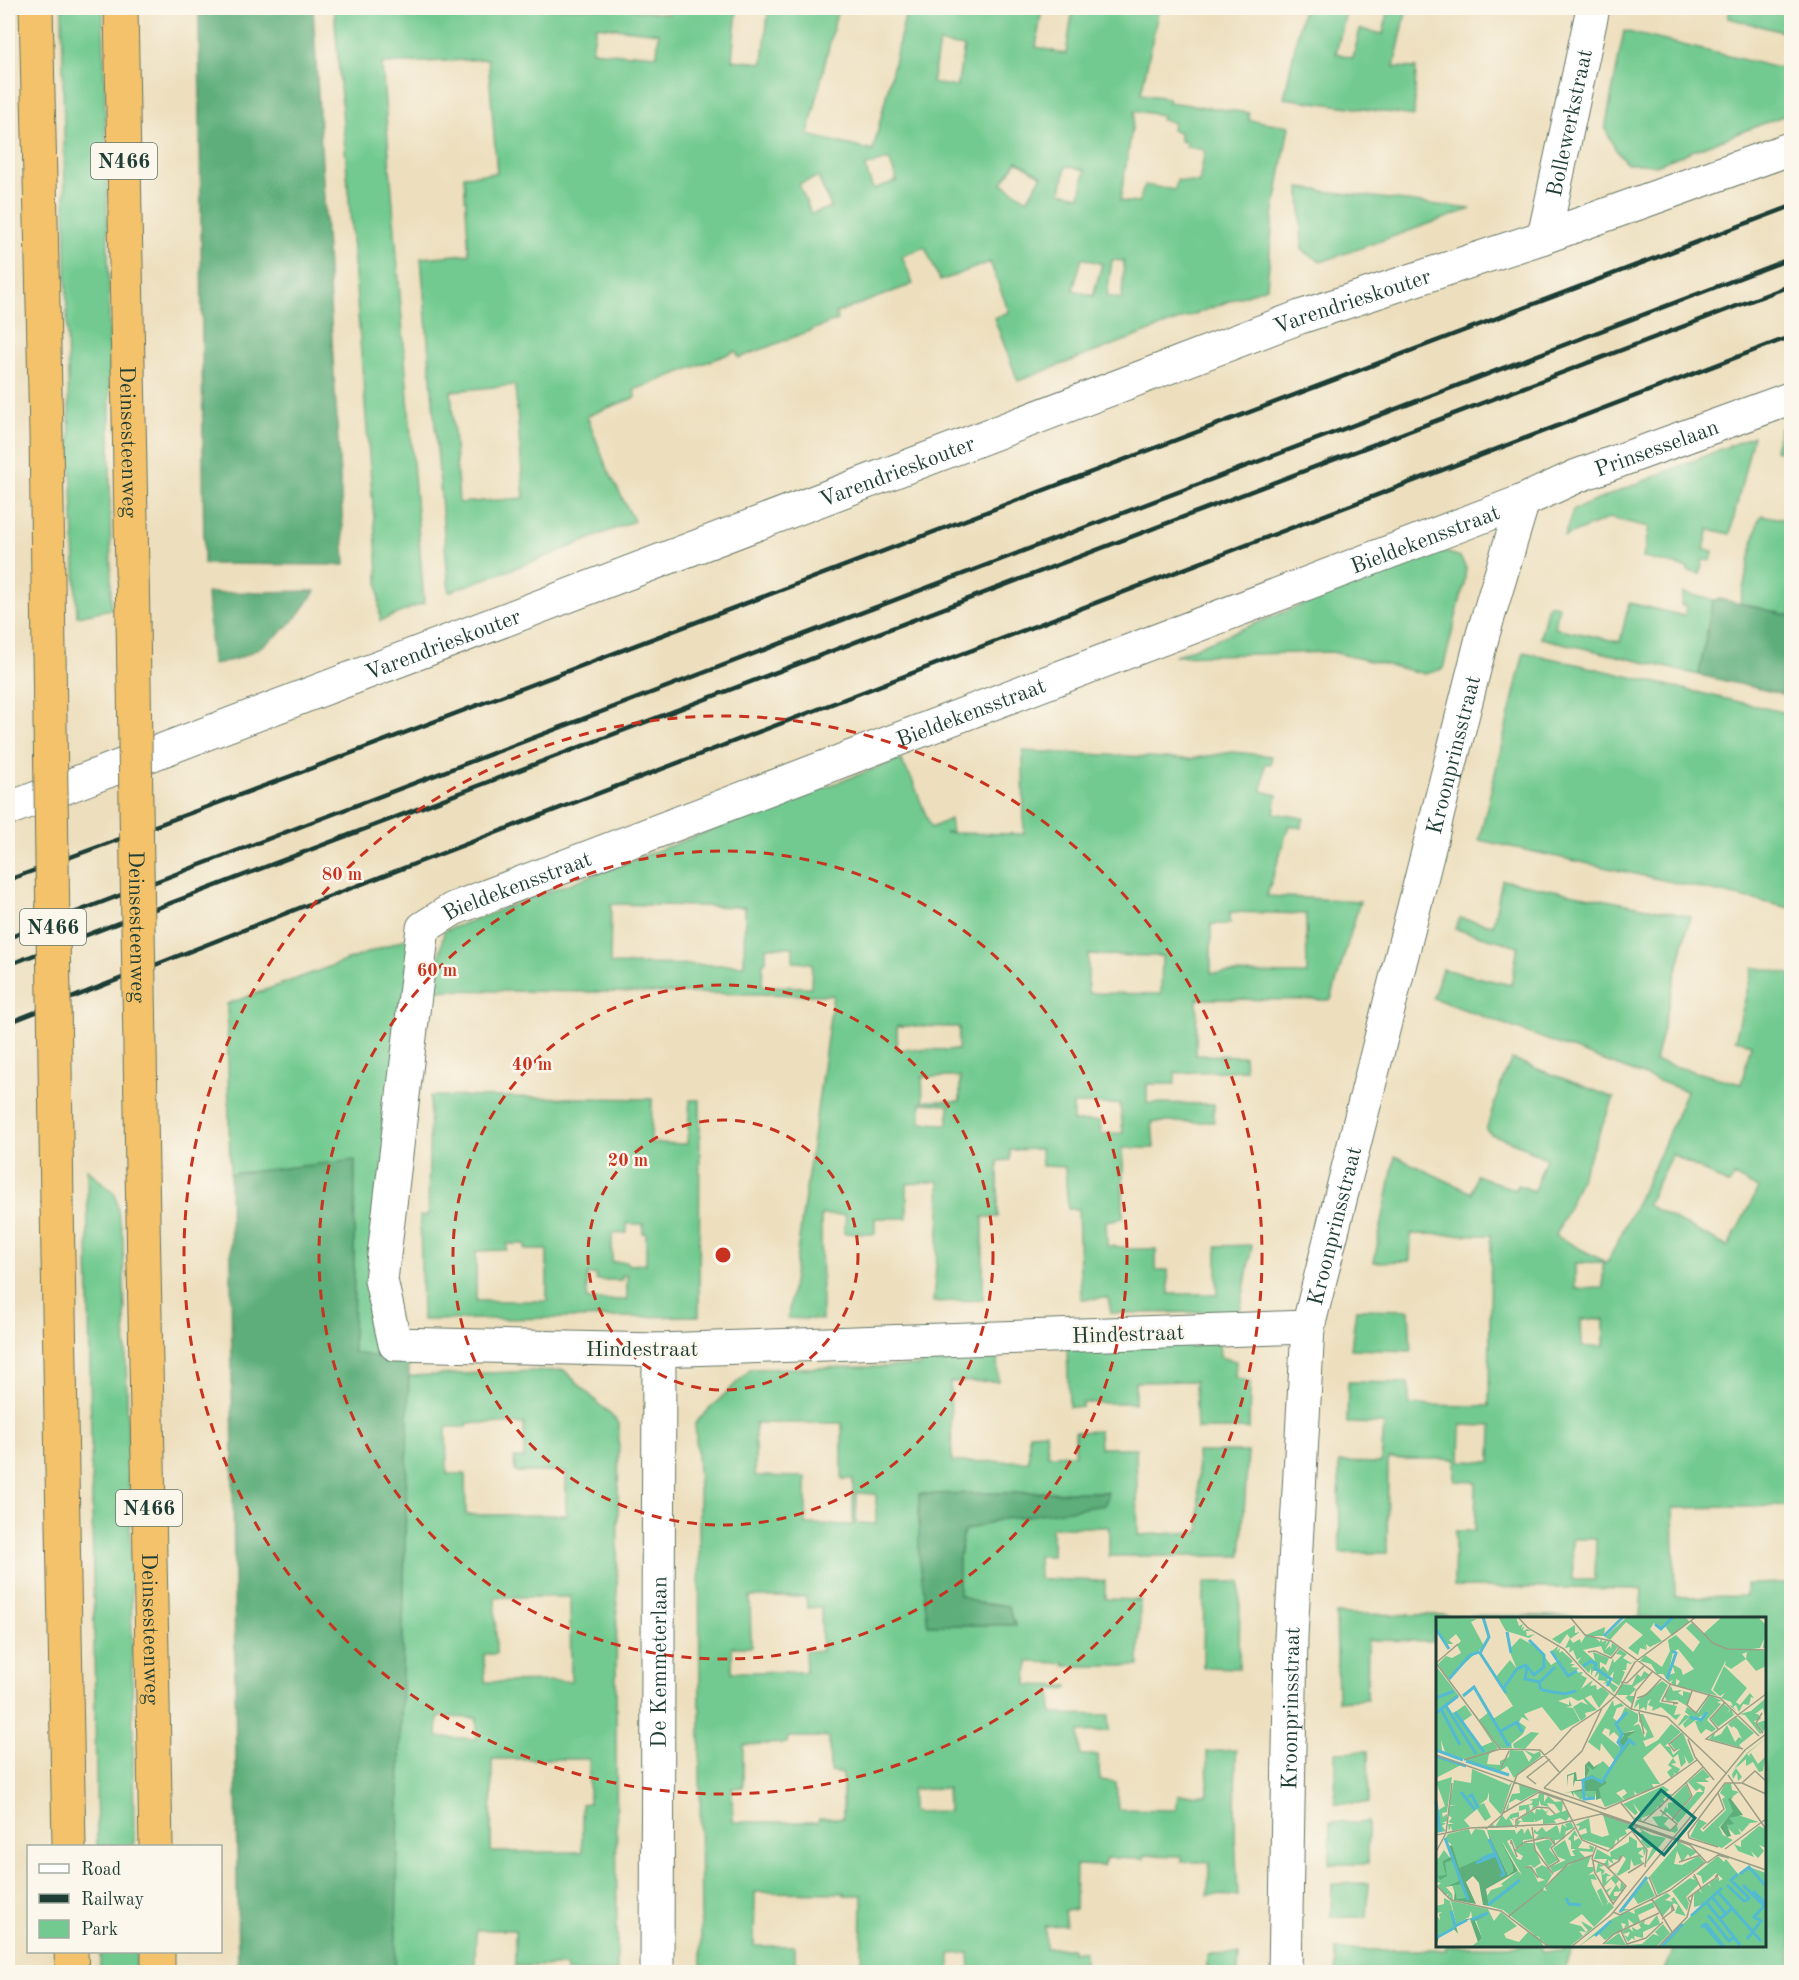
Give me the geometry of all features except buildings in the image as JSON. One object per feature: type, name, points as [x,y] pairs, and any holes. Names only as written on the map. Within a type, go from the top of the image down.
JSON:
[{"type":"highway","name":"N466","points":[[36,8],[46,444],[69,1845]]},
{"type":"highway","name":"Deinsesteenweg","points":[[121,8],[156,1845]]},
{"type":"highway","points":[[71,1953],[72,1972]]},
{"type":"highway","points":[[158,1953],[158,1972]]},
{"type":"street","name":"Bollewerkstraat","points":[[1544,237],[1593,8]]},
{"type":"street","name":"Varendrieskouter","points":[[8,809],[1300,317],[1544,237],[1791,148]]},
{"type":"street","name":"Prinsesselaan","points":[[1522,501],[1577,476],[1791,398]]},
{"type":"street","name":"Bieldekensstraat","points":[[423,928],[453,909],[1522,501]]},
{"type":"street","name":"Kroonprinsstraat","points":[[1285,1972],[1291,1637],[1308,1327],[1483,634],[1522,501]]},
{"type":"street","name":"Hindestraat","points":[[423,928],[381,1280],[395,1344],[659,1350],[1308,1327]]},
{"type":"street","name":"De Kemmeterlaan","points":[[657,1972],[659,1350]]},
{"type":"green space","points":[[62,8],[103,8],[109,290],[111,609],[77,616],[68,387]]},
{"type":"green space","points":[[199,8],[313,8],[345,565],[204,564]]},
{"type":"green space","points":[[334,8],[635,8],[635,10],[669,14],[670,8],[838,8],[808,135],[873,151],[907,8],[1042,8],[1159,8],[1141,94],[1168,98],[1168,102],[1249,113],[1249,120],[1289,126],[1273,216],[1267,287],[1018,381],[994,318],[1009,312],[990,262],[940,281],[925,247],[902,256],[913,284],[836,313],[838,320],[739,358],[736,351],[634,390],[636,397],[587,416],[606,466],[634,521],[449,592],[421,258],[469,254],[464,176],[497,173],[488,59],[382,64],[424,603],[380,621]],"holes":[[[1042,8],[1072,14],[1066,54],[1036,47]],[[737,9],[768,12],[763,63],[732,60]],[[596,26],[659,33],[657,55],[631,53],[631,55],[592,51]],[[939,43],[964,47],[957,87],[932,83]],[[1135,111],[1162,115],[1161,120],[1173,122],[1172,130],[1180,132],[1180,141],[1187,142],[1186,147],[1205,150],[1199,183],[1177,180],[1175,190],[1145,185],[1138,203],[1120,201]],[[889,159],[897,181],[873,189],[865,167]],[[1017,161],[1042,176],[1027,200],[1002,183]],[[1066,166],[1085,170],[1080,196],[1061,192]],[[818,177],[831,207],[811,214],[799,184]],[[1082,258],[1102,264],[1093,296],[1073,290]],[[1112,260],[1124,261],[1122,299],[1107,296]],[[515,385],[524,498],[459,503],[451,391]]]},
{"type":"green space","points":[[1303,8],[1347,8],[1336,53],[1353,58],[1360,29],[1383,34],[1389,8],[1407,8],[1394,67],[1416,68],[1414,116],[1284,98]]},
{"type":"green space","points":[[1731,8],[1791,8],[1791,34],[1728,18]]},
{"type":"green space","points":[[1624,31],[1791,71],[1791,113],[1656,165],[1627,163],[1616,150],[1605,129]]},
{"type":"green space","points":[[1300,188],[1471,209],[1321,262],[1302,250]]},
{"type":"green space","points":[[1791,425],[1791,454],[1775,450],[1780,428]]},
{"type":"green space","points":[[1753,436],[1730,534],[1709,529],[1704,549],[1713,551],[1711,561],[1703,560],[1700,574],[1688,571],[1688,568],[1643,558],[1649,527],[1610,518],[1564,537],[1573,510]]},
{"type":"green space","points":[[1762,515],[1791,521],[1791,616],[1740,603],[1758,521]]},
{"type":"green space","points":[[1440,550],[1460,557],[1466,568],[1464,585],[1443,669],[1425,674],[1332,652],[1174,656]]},
{"type":"green space","points":[[315,591],[301,612],[276,637],[240,658],[212,664],[207,593]]},
{"type":"green space","points":[[1683,593],[1713,600],[1699,675],[1540,638],[1548,604],[1559,606],[1555,628],[1620,642],[1629,603],[1684,616],[1687,606],[1681,605]]},
{"type":"green space","points":[[1720,599],[1791,616],[1791,696],[1699,675],[1713,600]]},
{"type":"green space","points":[[1524,652],[1791,714],[1791,908],[1479,840]]},
{"type":"green space","points":[[1023,751],[1189,759],[1233,752],[1271,756],[1271,764],[1265,764],[1262,791],[1277,795],[1274,813],[1304,818],[1301,828],[1289,825],[1267,896],[1360,901],[1331,1000],[1197,999],[1196,1055],[1244,1056],[1245,1070],[1175,1073],[1175,1084],[1147,1084],[1147,1103],[1214,1104],[1214,1122],[1152,1122],[1154,1148],[1123,1148],[1123,1218],[1106,1221],[1107,1246],[1124,1247],[1125,1249],[1156,1249],[1156,1270],[1168,1270],[1169,1294],[1217,1294],[1217,1246],[1252,1245],[1240,1312],[1111,1313],[1108,1298],[1081,1299],[1078,1209],[1068,1209],[1065,1167],[1042,1166],[1041,1149],[1010,1150],[1010,1160],[998,1161],[998,1217],[983,1217],[983,1300],[933,1302],[940,1216],[939,1181],[907,1184],[907,1218],[875,1218],[875,1234],[844,1233],[846,1215],[821,1215],[822,1320],[788,1318],[833,995],[433,990],[444,931],[900,759],[912,779],[931,828],[950,819],[952,832],[945,833],[1024,834]],"holes":[[[611,904],[745,907],[744,965],[610,964]],[[1230,912],[1306,914],[1307,974],[1211,973],[1211,924],[1230,924]],[[766,947],[793,947],[793,962],[812,963],[811,987],[762,986],[763,963],[766,962]],[[1088,955],[1162,956],[1161,994],[1088,993]],[[897,1026],[959,1027],[958,1050],[897,1049]],[[922,1077],[960,1077],[960,1101],[923,1101]],[[921,1103],[949,1105],[948,1124],[921,1123]],[[1073,1104],[1120,1104],[1123,1133],[1101,1134],[1100,1121],[1073,1122]]]},
{"type":"green space","points":[[1502,880],[1690,916],[1655,1061],[1741,1084],[1751,1044],[1735,1040],[1753,967],[1791,974],[1791,1506],[1673,1508],[1675,1597],[1746,1596],[1746,1584],[1791,1583],[1791,1972],[1663,1972],[1675,1947],[1766,1947],[1766,1617],[1640,1617],[1642,1589],[1454,1587],[1455,1531],[1475,1531],[1476,1482],[1455,1481],[1455,1459],[1388,1459],[1387,1553],[1340,1553],[1339,1462],[1381,1463],[1384,1424],[1347,1423],[1348,1382],[1409,1383],[1409,1405],[1489,1406],[1491,1235],[1411,1234],[1410,1261],[1374,1262],[1395,1156],[1472,1193],[1476,1175],[1516,1190],[1518,1185],[1534,1191],[1546,1158],[1486,1130],[1503,1078],[1512,1059],[1614,1098],[1556,1236],[1607,1263],[1661,1152],[1686,1091],[1433,998],[1442,969],[1511,985],[1518,946],[1455,929],[1460,918],[1493,925]],"holes":[[[1672,1154],[1729,1185],[1734,1176],[1758,1189],[1728,1247],[1647,1205]],[[1603,1262],[1603,1288],[1575,1289],[1575,1263]],[[1581,1319],[1604,1319],[1604,1346],[1582,1347]],[[1461,1425],[1492,1426],[1491,1462],[1460,1461]],[[1572,1539],[1596,1539],[1595,1580],[1573,1580]]]},
{"type":"green space","points":[[414,936],[368,1295],[375,1328],[387,1360],[353,1353],[355,1161],[230,1174],[227,1004]]},
{"type":"green space","points":[[430,1096],[652,1099],[651,1143],[687,1144],[690,1100],[700,1100],[699,1316],[422,1320],[420,1216],[428,1216]],"holes":[[[627,1224],[643,1224],[643,1233],[646,1233],[646,1264],[628,1265],[627,1262],[612,1262],[612,1234],[627,1233]],[[507,1244],[525,1244],[525,1250],[547,1250],[547,1301],[476,1301],[476,1251],[507,1250]],[[587,1274],[596,1275],[596,1280],[622,1280],[622,1275],[627,1275],[627,1300],[587,1300]]]},
{"type":"green space","points":[[355,1160],[353,1352],[409,1364],[395,1972],[238,1972],[230,1174]]},
{"type":"green space","points":[[87,1169],[115,1194],[123,1237],[131,1559],[134,1845],[97,1845]]},
{"type":"green space","points":[[1356,1309],[1409,1310],[1411,1351],[1351,1349]]},
{"type":"green space","points":[[1219,1343],[1220,1357],[1236,1361],[1235,1377],[1250,1382],[1249,1429],[1197,1429],[1195,1381],[1135,1382],[1135,1403],[1082,1403],[1082,1407],[1069,1407],[1067,1345]]},
{"type":"green space","points":[[919,1351],[997,1351],[998,1381],[950,1382],[952,1462],[1029,1461],[1029,1433],[1046,1432],[1048,1455],[1075,1454],[1075,1432],[1099,1431],[1100,1448],[1136,1448],[1138,1535],[1200,1532],[1197,1452],[1248,1452],[1241,1556],[1109,1556],[1109,1527],[1052,1527],[1052,1556],[1038,1556],[1039,1579],[1105,1581],[1105,1599],[1140,1600],[1139,1666],[1065,1666],[1065,1663],[1028,1662],[1027,1685],[1068,1686],[1067,1689],[1051,1690],[1052,1714],[1109,1715],[1109,1731],[1079,1732],[1080,1755],[1098,1755],[1100,1780],[1116,1782],[1118,1809],[1176,1810],[1178,1795],[1208,1794],[1207,1752],[1236,1750],[1235,1835],[1238,1896],[1208,1895],[1209,1862],[1182,1862],[1182,1856],[1144,1855],[1144,1859],[1106,1858],[1103,1866],[1076,1865],[1075,1909],[1064,1911],[1066,1925],[1045,1926],[1046,1948],[1072,1948],[1072,1952],[1084,1952],[1084,1972],[970,1972],[969,1953],[950,1954],[950,1972],[701,1972],[699,1488],[695,1423],[751,1369],[920,1366]],"holes":[[[755,1423],[842,1423],[842,1479],[853,1479],[853,1525],[806,1524],[806,1477],[755,1476]],[[1107,1492],[997,1520],[964,1531],[959,1556],[959,1595],[977,1603],[1008,1606],[1014,1625],[928,1625],[920,1494]],[[857,1493],[876,1494],[876,1524],[856,1523]],[[750,1597],[806,1597],[807,1608],[821,1607],[822,1651],[805,1651],[806,1672],[732,1672],[732,1647],[751,1647]],[[788,1737],[829,1737],[830,1772],[843,1773],[843,1818],[819,1818],[818,1822],[733,1822],[732,1788],[743,1787],[743,1745],[787,1743]],[[947,1788],[948,1811],[912,1812],[912,1789]],[[755,1892],[862,1895],[861,1968],[843,1968],[843,1971],[795,1970],[795,1946],[754,1946]]]},
{"type":"green space","points":[[564,1370],[619,1423],[616,1682],[617,1972],[566,1972],[565,1966],[515,1966],[515,1930],[476,1930],[475,1964],[460,1964],[460,1972],[395,1972],[409,1376]],"holes":[[[467,1423],[524,1424],[524,1458],[514,1458],[515,1472],[566,1472],[566,1515],[466,1515],[465,1474],[447,1474],[446,1427],[467,1427]],[[495,1597],[570,1597],[571,1681],[485,1682],[484,1654],[496,1654]],[[438,1717],[477,1718],[477,1739],[437,1737]],[[492,1759],[589,1759],[589,1803],[582,1804],[582,1852],[491,1852]]]},
{"type":"green space","points":[[1108,1492],[1105,1505],[997,1520],[964,1531],[959,1556],[959,1595],[977,1603],[1008,1606],[1015,1625],[928,1625],[919,1555],[919,1494]]},
{"type":"green space","points":[[1204,1582],[1240,1582],[1239,1668],[1203,1667]]},
{"type":"green space","points":[[1336,1614],[1640,1617],[1436,1617],[1436,1638],[1433,1637],[1433,1641],[1368,1640],[1367,1699],[1338,1701]]},
{"type":"green space","points":[[1368,1751],[1369,1803],[1335,1803],[1335,1752]]},
{"type":"green space","points":[[1330,1822],[1368,1822],[1368,1864],[1330,1864]]},
{"type":"green space","points":[[1369,1883],[1367,1917],[1331,1917],[1332,1884]]},
{"type":"green space","points":[[1446,1947],[1542,1947],[1543,1951],[1564,1951],[1565,1947],[1574,1947],[1563,1972],[1336,1972],[1336,1950],[1446,1950]]},
{"type":"green space","points":[[100,1953],[136,1953],[136,1972],[100,1972]]},
{"type":"green space","points":[[1239,1954],[1238,1972],[1207,1972],[1207,1955]]},
{"type":"railway","points":[[8,880],[291,776],[1792,206]]},
{"type":"railway","points":[[8,938],[1792,258]]},
{"type":"railway","points":[[8,965],[1792,285]]},
{"type":"railway","points":[[8,1023],[307,905],[1792,336]]}]
